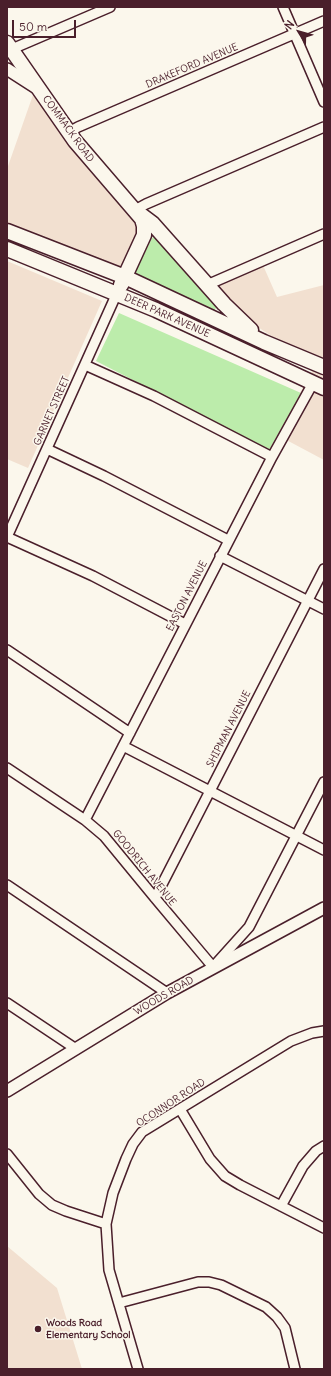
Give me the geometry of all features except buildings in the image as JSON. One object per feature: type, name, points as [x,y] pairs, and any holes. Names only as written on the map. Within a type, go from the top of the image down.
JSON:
[{"type":"main road","name":"COMMACK ROAD","points":[[9,48],[87,157],[135,210],[143,222],[144,234],[117,293]]},
{"type":"main road","name":"COMMACK ROAD","points":[[135,210],[152,223],[234,315],[264,342]]},
{"type":"main road","name":"DEER PARK AVENUE","points":[[7,231],[125,277],[264,342],[324,367]]},
{"type":"main road","name":"DEER PARK AVENUE","points":[[7,249],[156,310],[318,386]]},
{"type":"street","points":[[9,48],[110,7]]},
{"type":"street","points":[[283,7],[324,102]]},
{"type":"street","name":"DRAKEFORD AVENUE","points":[[69,132],[324,21]]},
{"type":"street","points":[[7,69],[40,91]]},
{"type":"street","points":[[135,210],[324,127]]},
{"type":"street","points":[[207,285],[324,234]]},
{"type":"street","name":"GARNET STREET","points":[[7,537],[117,293]]},
{"type":"street","points":[[85,365],[154,396],[272,457]]},
{"type":"street","name":"EASTON AVENUE","points":[[85,820],[272,457],[318,386]]},
{"type":"street","points":[[47,449],[104,476],[228,540]]},
{"type":"street","points":[[7,537],[93,576],[185,624]]},
{"type":"street","points":[[220,556],[324,609]]},
{"type":"street","name":"SHIPMAN AVENUE","points":[[155,898],[324,569]]},
{"type":"street","points":[[7,650],[130,733]]},
{"type":"street","points":[[123,746],[324,850]]},
{"type":"street","name":"GOODRICH AVENUE","points":[[7,768],[85,820],[104,836],[213,968]]},
{"type":"street","points":[[213,968],[249,927],[324,782]]},
{"type":"street","points":[[7,885],[167,993]]},
{"type":"street","name":"WOODS ROAD","points":[[7,1091],[167,993],[324,908]]},
{"type":"street","points":[[7,1003],[76,1049]]},
{"type":"street","name":"OCONNOR ROAD","points":[[138,1369],[109,1270],[106,1224],[113,1193],[133,1144],[142,1132],[291,1041],[312,1033],[324,1031]]},
{"type":"street","points":[[180,1109],[210,1159],[225,1176],[324,1228]]},
{"type":"street","points":[[281,1206],[303,1166],[316,1151],[324,1146]]},
{"type":"street","points":[[7,1154],[39,1194],[52,1205],[106,1224]]},
{"type":"street","points":[[119,1303],[198,1282],[209,1282],[221,1285],[266,1307],[277,1317],[285,1328],[295,1369]]},
{"type":"shaded area","points":[[34,92],[136,218],[139,232],[122,268],[7,226],[7,169]]},
{"type":"shaded area","points":[[7,261],[102,301],[28,468],[7,459]]},
{"type":"shaded area","points":[[262,263],[277,297],[324,285],[324,460],[277,435],[319,358],[273,337],[244,318],[214,288]]},
{"type":"shaded area","name":"Woods Road Elementary School","points":[[7,1246],[57,1288],[82,1369],[7,1369]]},
{"type":"green space","points":[[156,237],[218,305],[214,311],[134,275],[152,238]]},
{"type":"green space","points":[[119,313],[301,393],[269,450],[96,361]]},
{"type":"place","name":"Woods Road Elementary School","points":[[38,1329]]}]
